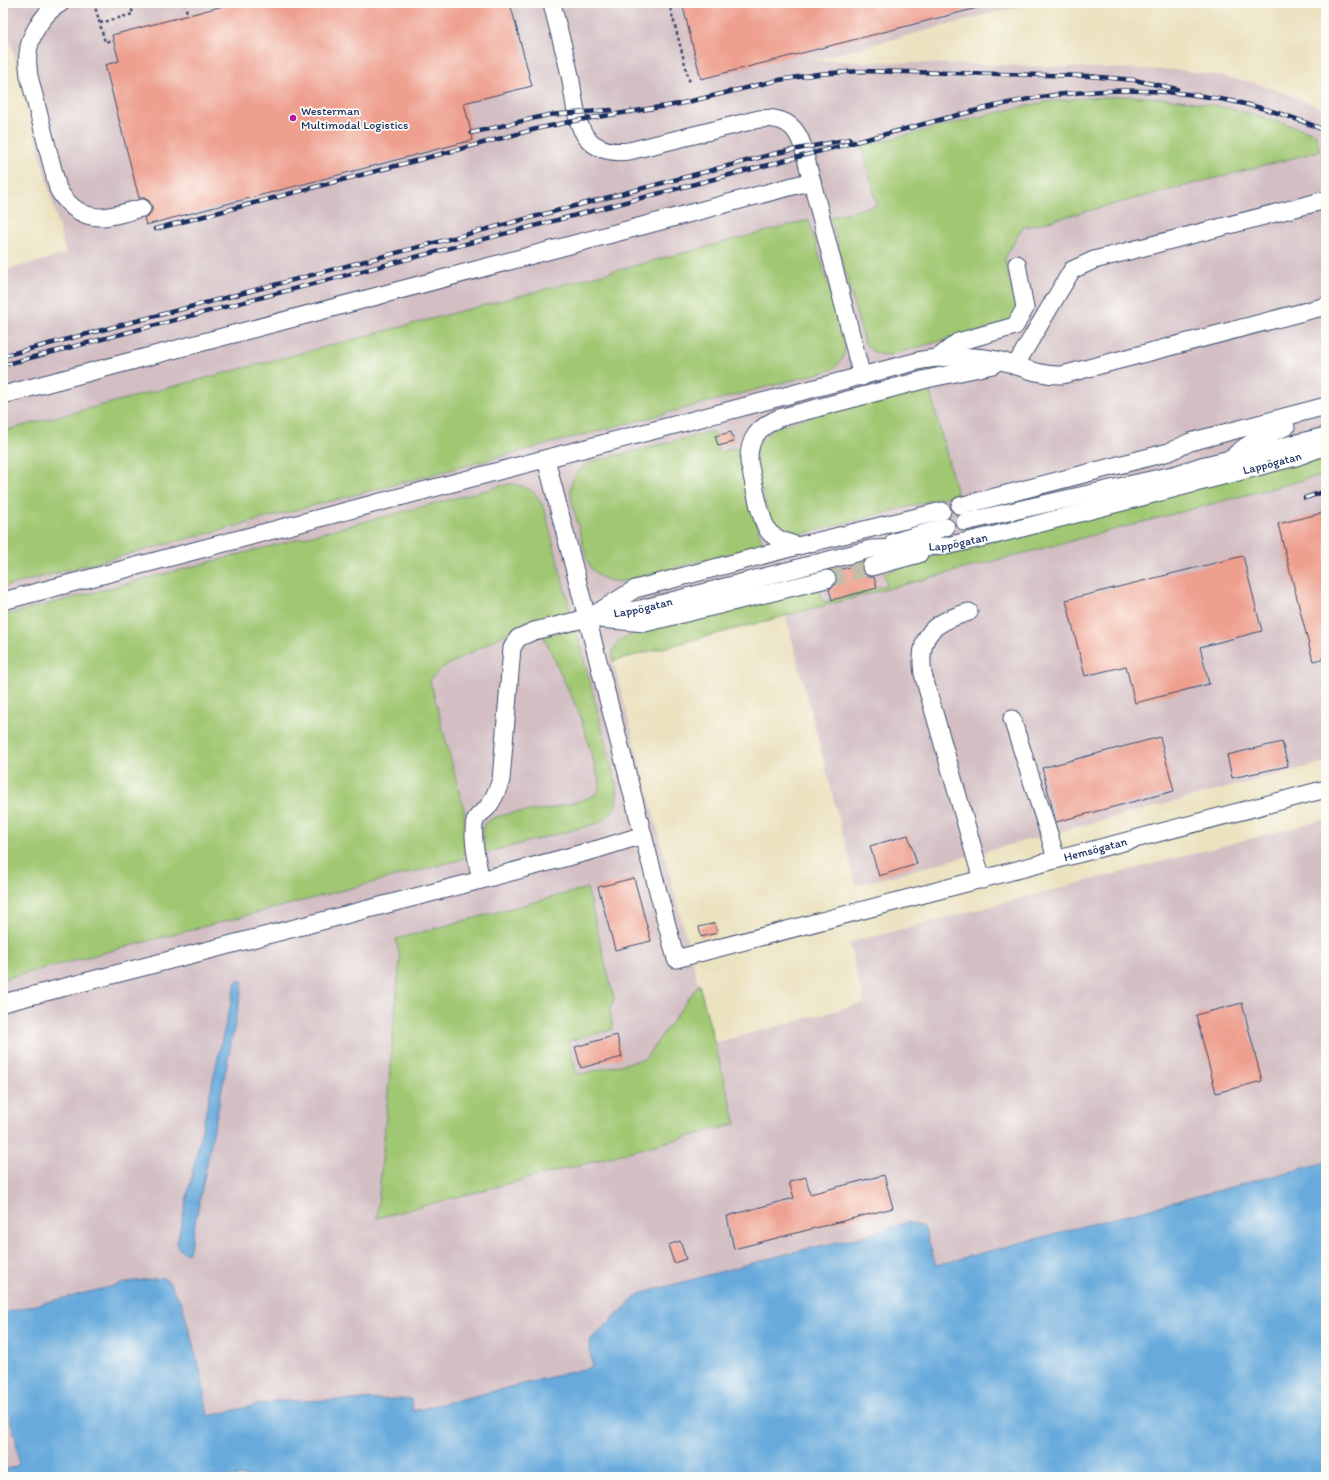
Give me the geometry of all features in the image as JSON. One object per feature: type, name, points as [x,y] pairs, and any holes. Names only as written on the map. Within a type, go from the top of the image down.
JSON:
[{"type":"street","points":[[61,3],[45,16],[39,25],[30,45],[27,61],[29,76],[58,189],[61,196],[71,205],[85,215],[93,217],[114,215],[142,208]]},
{"type":"street","points":[[552,3],[581,128],[587,138],[604,150],[616,152],[629,151],[759,118],[779,119],[791,126],[799,137],[812,181],[862,377]]},
{"type":"street","points":[[3,395],[812,181]]},
{"type":"street","points":[[798,546],[773,536],[766,527],[749,462],[752,440],[763,427],[770,422],[787,416],[927,379],[1010,364],[1072,270],[1094,260],[1326,200]]},
{"type":"street","points":[[938,358],[958,342],[1015,326],[1024,308],[1017,264]]},
{"type":"street","points":[[3,601],[862,377],[922,360],[938,358],[986,358],[1044,374],[1062,375],[1326,306]]},
{"type":"street","points":[[1326,406],[1190,442],[1169,452],[962,514],[1177,474],[1225,460],[1326,436]]},
{"type":"street","points":[[1225,460],[1268,433],[1326,416]]},
{"type":"street","name":"Lappögatan","points":[[871,549],[946,546],[1033,526],[1288,459],[1326,446]]},
{"type":"street","points":[[3,1003],[481,880],[598,849],[642,835],[588,618],[546,459]]},
{"type":"street","name":"Lappögatan","points":[[944,519],[871,549],[641,609],[588,618],[635,589],[798,546],[944,519]]},
{"type":"street","points":[[871,567],[946,546]]},
{"type":"street","points":[[481,880],[476,856],[474,834],[476,819],[487,809],[496,795],[501,780],[512,648],[518,638],[534,631],[588,618],[645,623],[827,579]]},
{"type":"street","points":[[969,612],[950,618],[939,624],[929,634],[924,644],[921,661],[923,674],[982,880]]},
{"type":"street","points":[[1012,720],[1056,859]]},
{"type":"street","name":"Hemsögatan","points":[[642,835],[676,959],[1326,790]]},
{"type":"path","points":[[94,3],[105,42],[113,40]]},
{"type":"path","points":[[100,23],[133,14],[130,3]]},
{"type":"path","points":[[184,3],[188,15]]},
{"type":"path","points":[[669,3],[690,83]]},
{"type":"shaded area","points":[[3,3],[1032,3],[813,60],[1180,70],[1254,83],[1291,95],[1325,110],[1321,120],[1326,123],[1326,762],[856,885],[786,616],[613,661],[714,1043],[864,1003],[849,943],[1326,819],[1326,1162],[935,1265],[924,1227],[908,1222],[861,1237],[793,1252],[639,1294],[592,1367],[412,1411],[411,1399],[275,1401],[208,1416],[202,1378],[163,1278],[134,1281],[3,1313],[3,271],[66,254],[3,13]]},
{"type":"shaded area","points":[[3,1395],[16,1439],[19,1463],[15,1467],[3,1470]]},
{"type":"green space","points":[[1127,96],[1197,102],[1265,118],[1315,133],[1320,151],[1022,228],[1005,258],[1007,273],[1018,309],[1008,323],[889,355],[877,354],[869,348],[864,341],[830,217],[877,205],[862,146],[1046,102]]},
{"type":"green space","points":[[809,220],[845,342],[845,351],[841,361],[831,370],[3,587],[3,431]]},
{"type":"green space","points":[[928,384],[957,494],[796,536],[782,530],[770,519],[754,463],[757,445],[775,427]]},
{"type":"green space","points":[[714,431],[719,452],[735,448],[741,452],[758,530],[762,540],[766,544],[625,581],[607,580],[598,575],[587,560],[572,503],[571,488],[572,481],[576,474],[591,462]]},
{"type":"green space","points":[[1326,453],[1326,474],[613,661],[613,650],[618,642],[635,633],[819,586],[823,602],[887,585],[884,573],[944,553]]},
{"type":"green space","points":[[509,484],[522,486],[532,491],[539,499],[545,511],[570,610],[566,616],[508,633],[442,668],[430,680],[465,814],[464,822],[466,848],[463,859],[3,979],[3,616]]},
{"type":"green space","points":[[571,630],[577,632],[617,787],[616,804],[609,816],[599,823],[486,853],[482,831],[485,823],[493,818],[511,813],[549,809],[589,798],[597,793],[600,784],[580,715],[543,635]]},
{"type":"green space","points":[[587,888],[614,999],[610,1010],[613,1029],[568,1041],[577,1075],[645,1059],[699,984],[736,1124],[377,1218],[400,958],[396,939]]},
{"type":"water","points":[[239,980],[242,981],[243,984],[190,1248],[189,1252],[186,1254],[179,1249],[177,1243],[220,1048],[236,982]]},
{"type":"water","points":[[1326,1162],[1326,1477],[3,1477],[3,1470],[15,1467],[19,1463],[16,1439],[3,1395],[3,1313],[134,1281],[163,1278],[169,1282],[182,1304],[202,1378],[208,1416],[275,1401],[411,1399],[413,1411],[592,1367],[589,1341],[639,1294],[793,1252],[861,1237],[908,1222],[924,1227],[936,1265]]},
{"type":"building","name":"Westerman Multimodal Logistics","points":[[235,3],[510,3],[532,86],[464,103],[473,140],[146,225],[144,218],[152,211],[152,206],[149,201],[144,198],[139,198],[105,65],[119,61],[112,35]]},
{"type":"building","points":[[682,3],[980,3],[981,7],[701,79]]},
{"type":"building","points":[[731,432],[734,442],[718,446],[715,436]]},
{"type":"building","points":[[1326,512],[1326,658],[1313,661],[1278,524]]},
{"type":"building","points":[[1243,556],[1262,631],[1200,647],[1209,684],[1135,703],[1126,666],[1085,676],[1066,600]]},
{"type":"building","points":[[862,564],[861,569],[864,574],[868,577],[874,577],[877,588],[832,600],[829,589],[834,586],[837,581],[837,577],[833,571]]},
{"type":"building","points":[[1160,737],[1174,791],[1056,822],[1042,768]]},
{"type":"building","points":[[1282,742],[1288,766],[1232,778],[1227,755]]},
{"type":"building","points":[[908,835],[917,864],[879,876],[870,846]]},
{"type":"building","points":[[634,878],[651,941],[615,950],[598,887]]},
{"type":"building","points":[[715,923],[717,933],[701,937],[699,927]]},
{"type":"building","points":[[1242,1003],[1262,1081],[1216,1093],[1196,1015]]},
{"type":"building","points":[[617,1035],[622,1057],[581,1068],[575,1047]]},
{"type":"building","points":[[884,1175],[893,1208],[734,1249],[727,1216],[794,1198],[789,1182],[806,1177],[810,1194]]},
{"type":"building","points":[[680,1241],[686,1259],[674,1263],[668,1245]]},
{"type":"tunnel","points":[[827,579],[871,567]]},
{"type":"railway","points":[[155,229],[540,128],[579,120],[679,104],[779,80],[818,74],[860,71],[1088,76],[1134,80],[1177,89]]},
{"type":"railway","points":[[3,365],[953,116],[1035,98],[1071,93],[1108,91],[1146,91],[1183,94],[1220,99],[1256,107],[1292,117],[1326,131]]},
{"type":"railway","points":[[471,133],[548,115],[611,110]]},
{"type":"railway","points":[[3,356],[777,153],[850,139]]},
{"type":"railway","points":[[1305,498],[1326,491]]},
{"type":"place","name":"Westerman Multimodal Logistics","points":[[293,118]]}]
